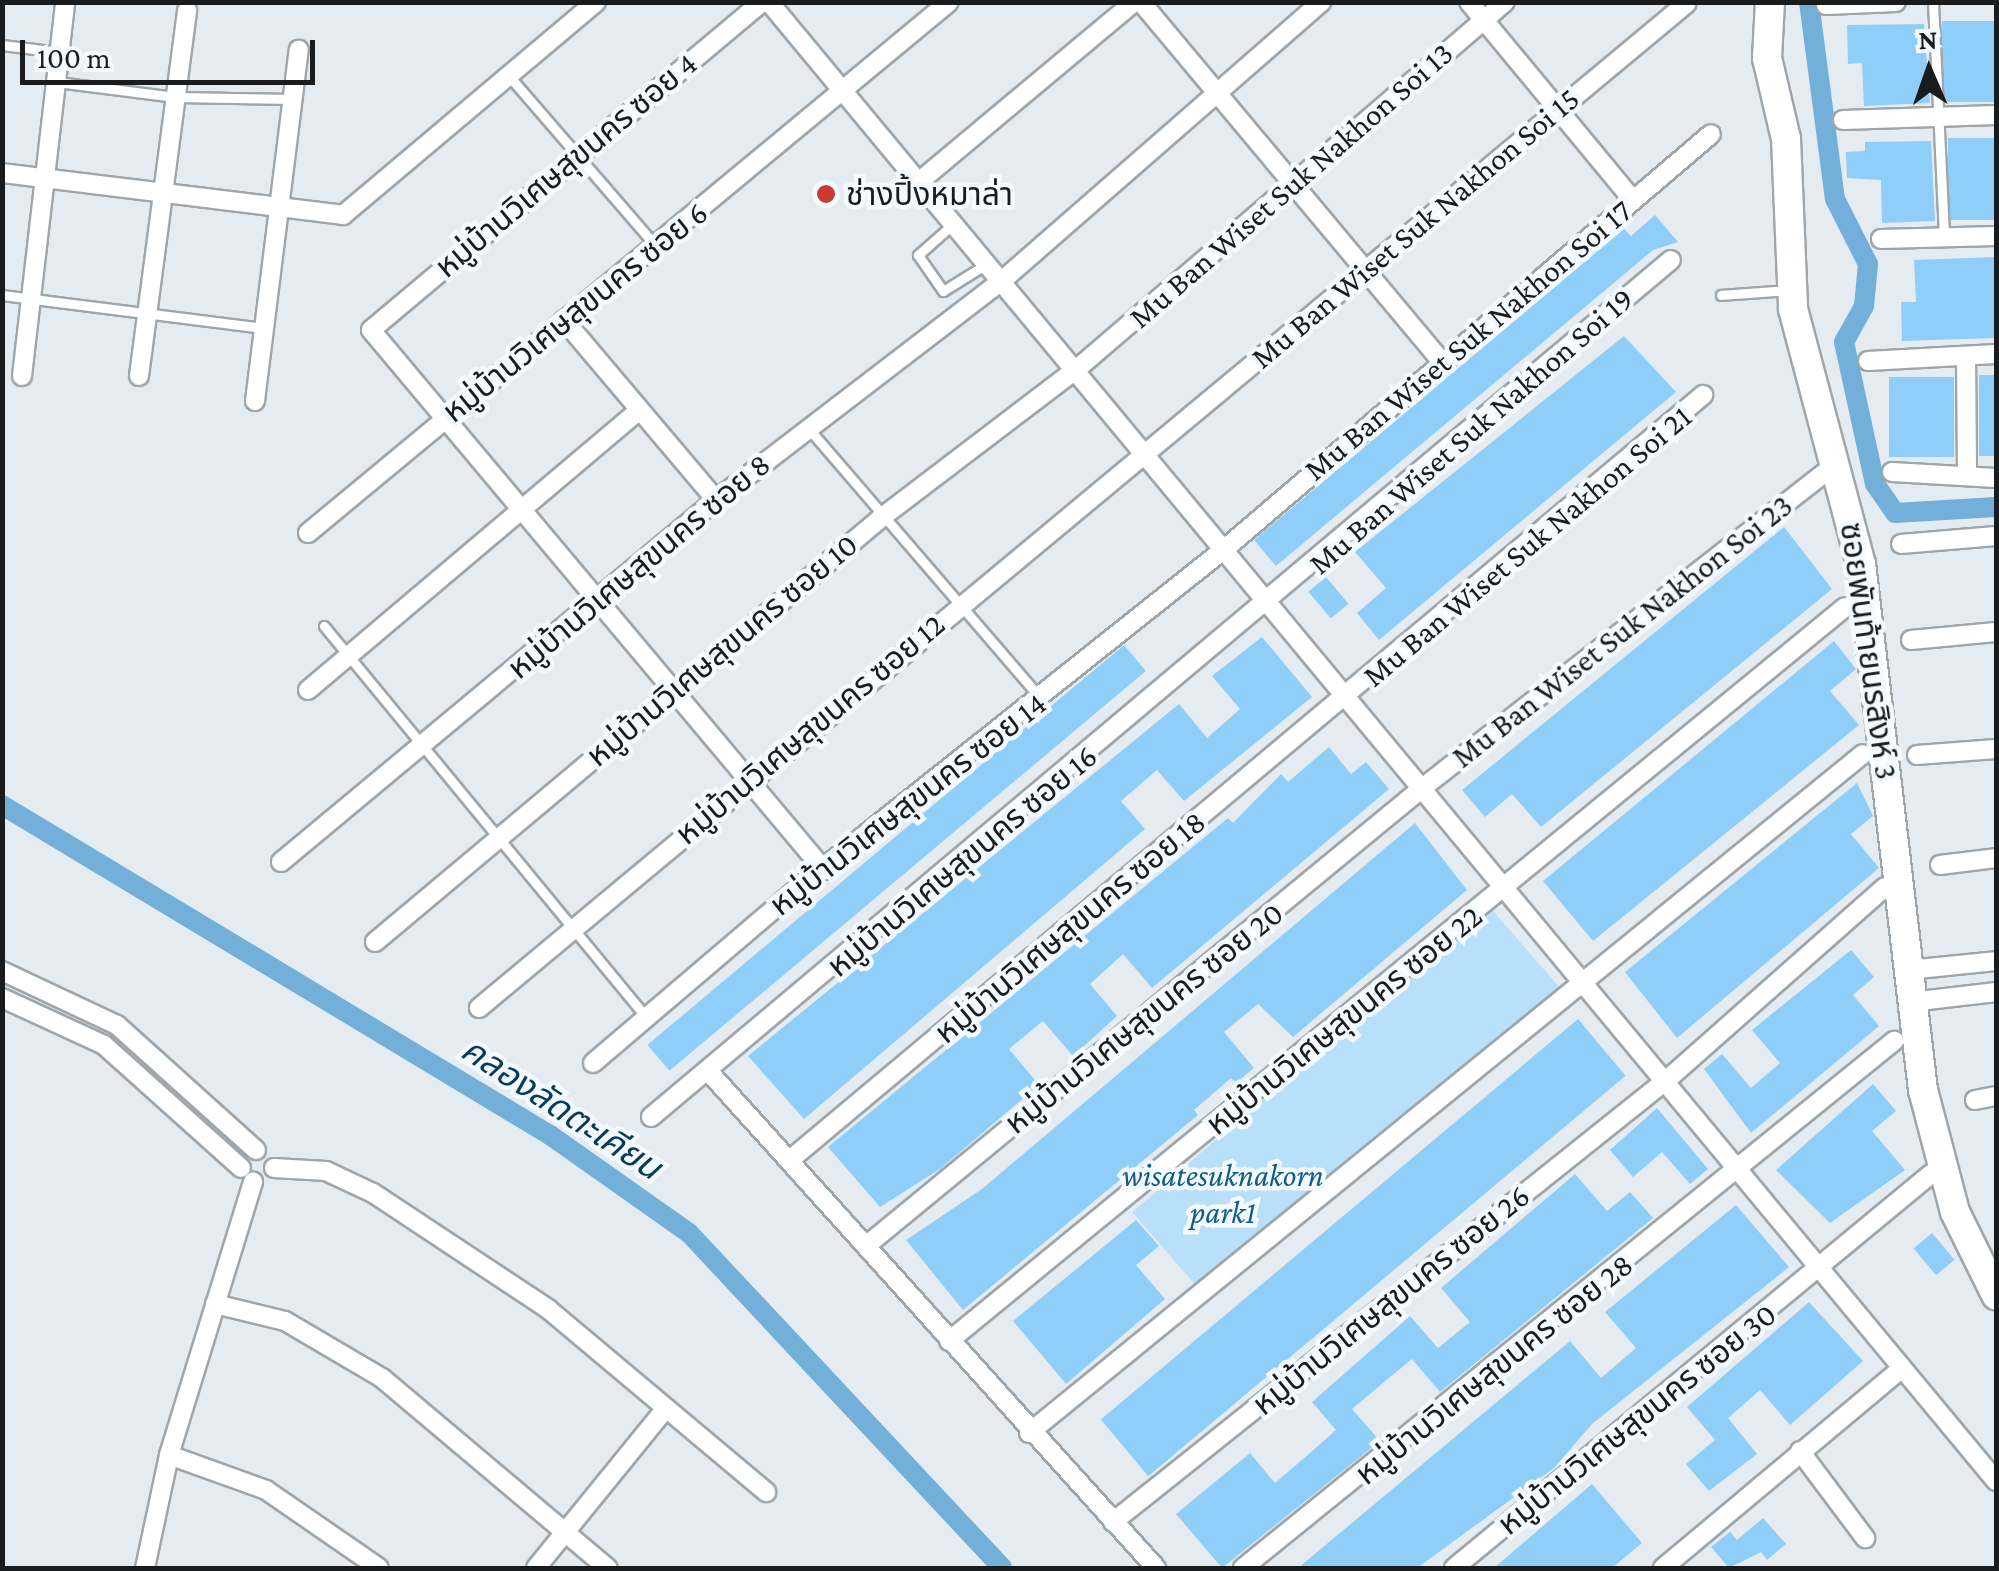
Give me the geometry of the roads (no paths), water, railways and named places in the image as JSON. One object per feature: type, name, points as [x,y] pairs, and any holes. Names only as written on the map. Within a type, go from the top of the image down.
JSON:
[{"type":"street","points":[[22,376],[65,2]]},
{"type":"street","points":[[2,173],[343,215],[596,2]]},
{"type":"street","points":[[766,2],[1005,278],[1144,452],[1350,696],[1422,789],[1745,1168],[1820,1270],[1996,1480]]},
{"type":"street","name":"หมู่บ้านวิเศษสุขนคร ซอย 4","points":[[449,414],[372,330],[573,156],[766,2]]},
{"type":"street","name":"หมู่บ้านวิเศษสุขนคร ซอย 6","points":[[308,533],[949,2]]},
{"type":"street","points":[[920,181],[1138,2],[1440,359]]},
{"type":"street","name":"หมู่บ้านวิเศษสุขนคร ซอย 8","points":[[280,862],[716,500],[1005,278],[1214,91],[1322,2]]},
{"type":"street","points":[[1469,2],[1632,199]]},
{"type":"street","name":"Mu Ban Wiset Suk Nakhon Soi 13","points":[[1078,368],[1288,182],[1505,2]]},
{"type":"street","name":"ซอยพันท้ายนรสิงห์ 3","points":[[1770,2],[1767,58],[1786,139],[1791,289],[1861,564],[1911,1002],[1955,1212],[1996,1294]]},
{"type":"street","points":[[1826,6],[1896,2]]},
{"type":"street","name":"Mu Ban Wiset Suk Nakhon Soi 15","points":[[1144,452],[1687,3]]},
{"type":"street","points":[[138,376],[187,10]]},
{"type":"street","points":[[254,401],[299,50]]},
{"type":"street","points":[[1844,120],[1996,115]]},
{"type":"street","name":"Mu Ban Wiset Suk Nakhon Soi 17","points":[[1227,548],[1440,359],[1711,134]]},
{"type":"street","points":[[1882,238],[1996,236]]},
{"type":"street","name":"Mu Ban Wiset Suk Nakhon Soi 19","points":[[1272,603],[1671,260]]},
{"type":"street","points":[[564,320],[636,412],[716,500]]},
{"type":"street","points":[[1868,361],[1996,354]]},
{"type":"street","points":[[1966,356],[1966,476]]},
{"type":"street","name":"หมู่บ้านวิเศษสุขนคร ซอย 10","points":[[374,942],[882,518],[1078,368]]},
{"type":"street","name":"Mu Ban Wiset Suk Nakhon Soi 21","points":[[1350,696],[1703,395]]},
{"type":"street","points":[[308,690],[528,508],[636,412]]},
{"type":"street","points":[[449,414],[824,870]]},
{"type":"street","name":"หมู่บ้านวิเศษสุขนคร ซอย 12","points":[[479,1008],[571,926],[1144,452]]},
{"type":"street","points":[[1892,472],[1996,478]]},
{"type":"street","name":"Mu Ban Wiset Suk Nakhon Soi 23","points":[[1422,789],[1823,474]]},
{"type":"street","points":[[1901,544],[1996,536]]},
{"type":"street","name":"หมู่บ้านวิเศษสุขนคร ซอย 14","points":[[592,1063],[824,870],[1227,548]]},
{"type":"street","name":"หมู่บ้านวิเศษสุขนคร ซอย 16","points":[[651,1117],[1272,603]]},
{"type":"street","name":"หมู่บ้านวิเศษสุขนคร ซอย 22","points":[[949,1341],[1845,607]]},
{"type":"street","points":[[1912,640],[1996,632]]},
{"type":"street","name":"หมู่บ้านวิเศษสุขนคร ซอย 18","points":[[791,1158],[1350,696]]},
{"type":"street","points":[[1917,755],[1996,749]]},
{"type":"street","points":[[1029,1433],[1589,984],[1863,754]]},
{"type":"street","name":"หมู่บ้านวิเศษสุขนคร ซอย 20","points":[[866,1246],[1422,789]]},
{"type":"street","points":[[1940,865],[1996,858]]},
{"type":"street","name":"หมู่บ้านวิเศษสุขนคร ซอย 26","points":[[1113,1522],[1669,1078],[1885,887]]},
{"type":"street","points":[[1908,970],[1996,961]]},
{"type":"street","points":[[2,972],[129,1034],[256,1150],[272,1157],[274,1168],[267,1180],[247,1175],[116,1054],[2,998]]},
{"type":"street","points":[[1911,1002],[1996,992]]},
{"type":"street","points":[[116,1054],[129,1034]]},
{"type":"street","name":"หมู่บ้านวิเศษสุขนคร ซอย 28","points":[[1243,1568],[1745,1168],[1894,1041]]},
{"type":"street","points":[[709,1072],[791,1158],[1029,1433],[1156,1568]]},
{"type":"street","points":[[1975,1100],[1996,1096]]},
{"type":"street","points":[[194,1123],[214,1108]]},
{"type":"street","points":[[145,1568],[168,1455],[215,1304],[256,1150]]},
{"type":"street","points":[[274,1168],[351,1179],[548,1309],[766,1492]]},
{"type":"street","name":"หมู่บ้านวิเศษสุขนคร ซอย 30","points":[[1454,1568],[1820,1270],[1931,1174]]},
{"type":"street","points":[[215,1304],[285,1321],[382,1378],[608,1568]]},
{"type":"street","points":[[1663,1568],[1901,1369]]},
{"type":"street","points":[[536,1568],[666,1408]]},
{"type":"street","points":[[1800,1451],[1865,1538]]},
{"type":"street","points":[[168,1455],[266,1490],[356,1561],[379,1568]]},
{"type":"lane","points":[[1934,2],[1944,238]]},
{"type":"lane","points":[[2,45],[59,52]]},
{"type":"lane","points":[[509,76],[573,156],[655,245]]},
{"type":"lane","points":[[57,82],[175,96],[292,99]]},
{"type":"lane","points":[[955,222],[918,254],[943,290],[990,260]]},
{"type":"lane","points":[[1721,296],[1791,289]]},
{"type":"lane","points":[[2,295],[263,328]]},
{"type":"lane","points":[[808,427],[882,518],[1041,699]]},
{"type":"lane","points":[[324,626],[647,1018]]},
{"type":"waterway","points":[[1809,2],[1835,199],[1868,264],[1864,306],[1844,342],[1875,484],[1895,513],[1996,507]]},
{"type":"waterway","name":"คลองลัดตะเคียน","points":[[2,805],[550,1135],[689,1233],[1002,1568]]},
{"type":"place","name":"ช่างปิ้งหมาล่า","points":[[826,194]]},
{"type":"park label","name":"wisatesuknakorn park1","points":[[1223,1194]]}]
